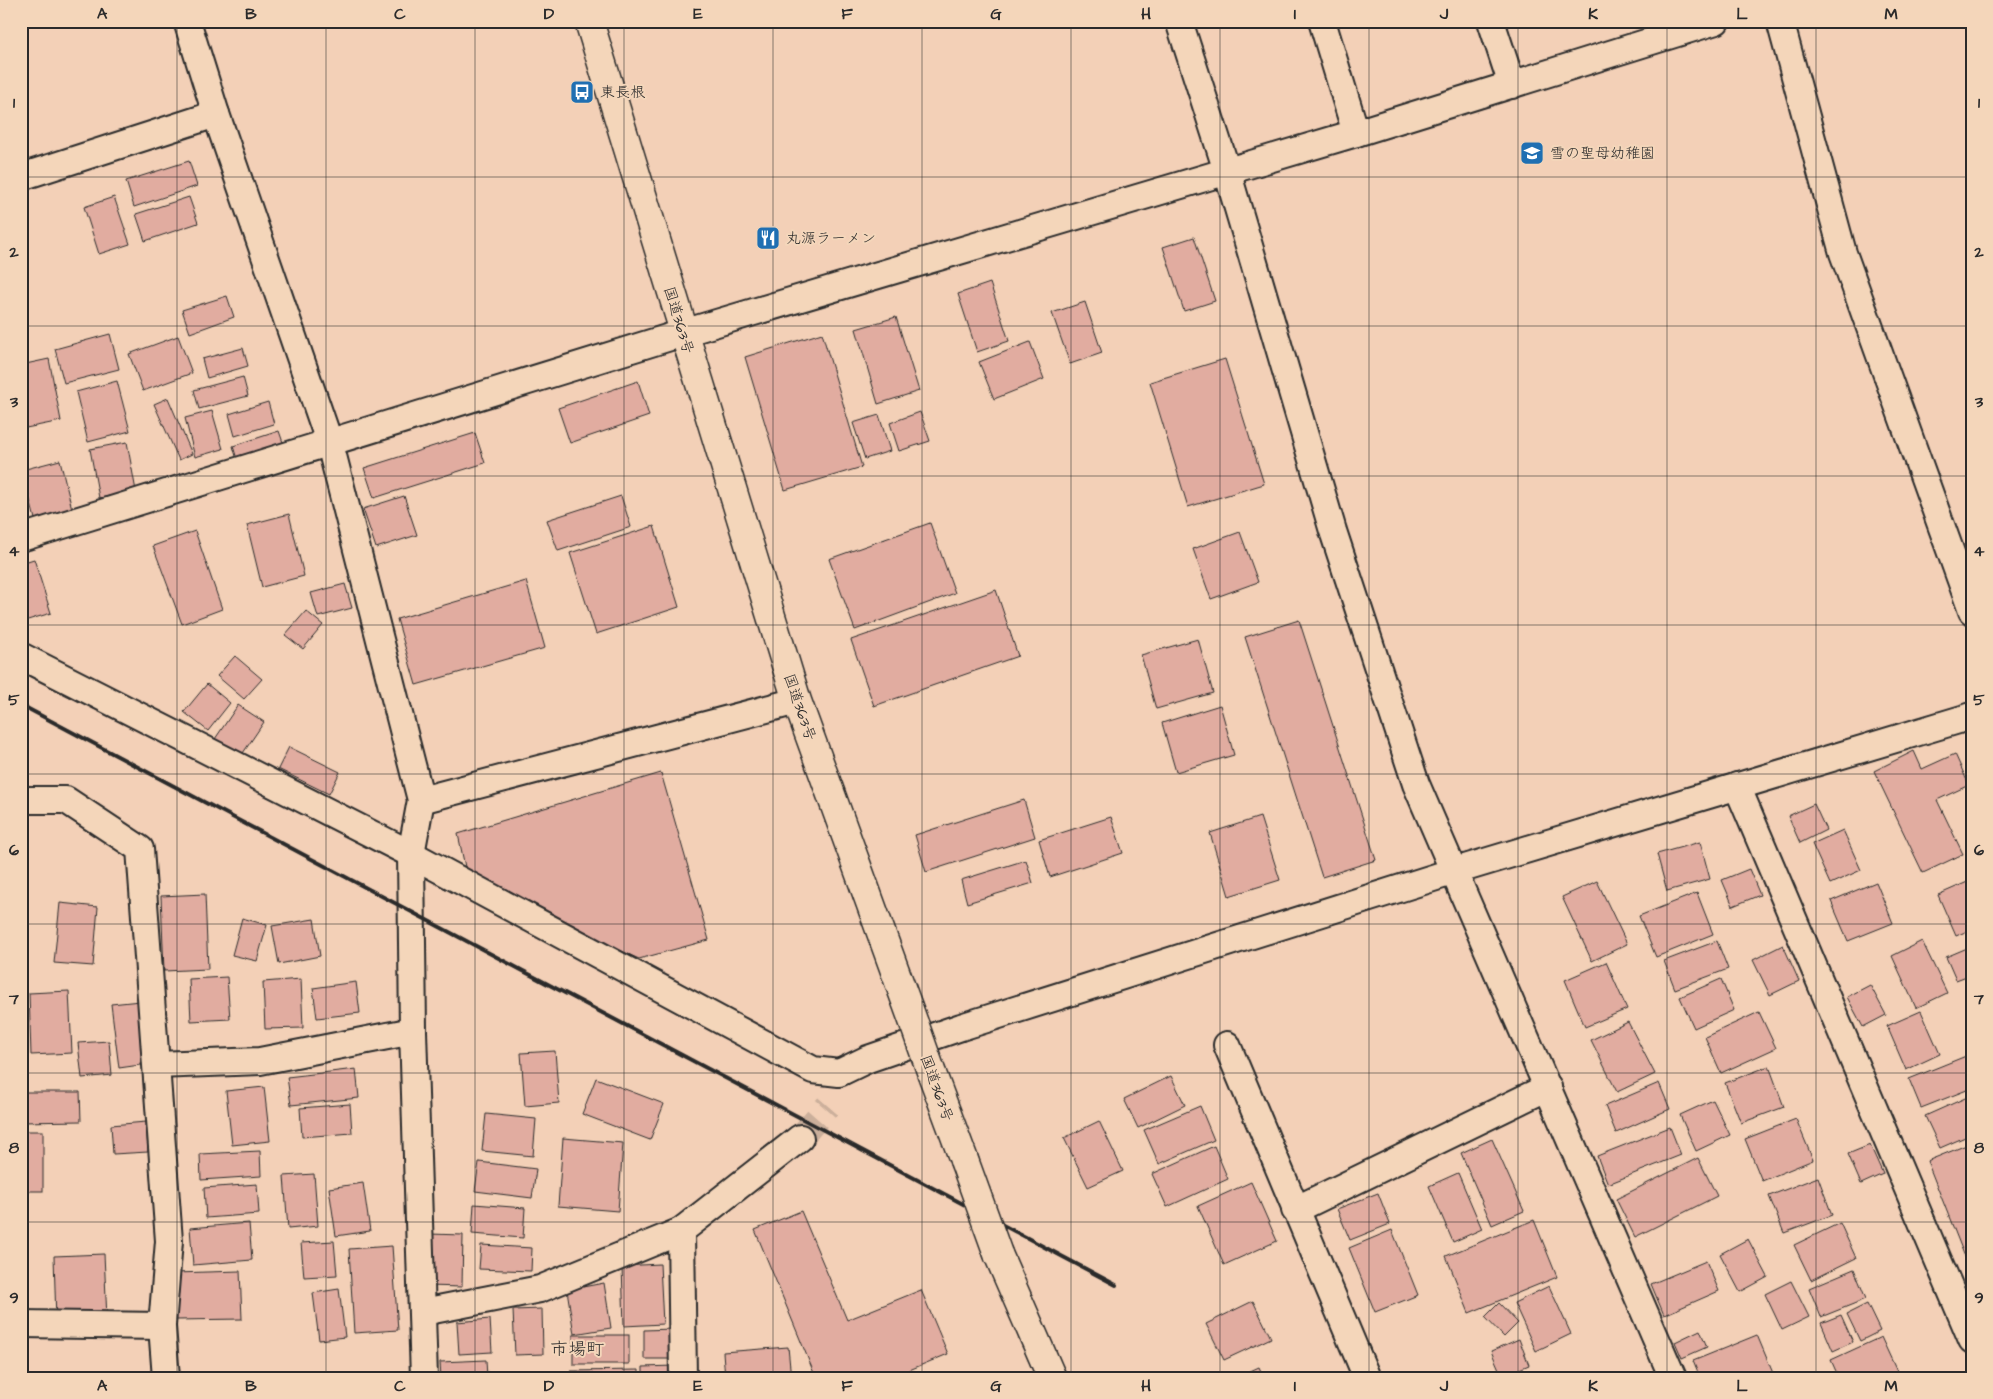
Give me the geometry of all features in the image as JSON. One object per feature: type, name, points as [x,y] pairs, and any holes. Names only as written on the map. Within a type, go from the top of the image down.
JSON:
[{"type":"highway","name":"国道363号","points":[[589,21],[797,701],[998,1254],[1052,1378]]},
{"type":"street","points":[[187,21],[216,114],[330,444],[421,800],[411,854],[413,1031],[424,1378]]},
{"type":"street","points":[[1179,21],[1227,171],[1333,531],[1416,784],[1673,1378]]},
{"type":"street","points":[[1322,21],[1356,133]]},
{"type":"street","points":[[1491,21],[1512,85]]},
{"type":"street","points":[[21,538],[330,444],[683,333],[1356,133],[1716,21]]},
{"type":"street","points":[[1780,21],[1843,253],[1972,611]]},
{"type":"street","points":[[21,177],[216,114]]},
{"type":"street","points":[[21,656],[411,854],[813,1070],[839,1073],[868,1059],[961,1027],[1455,871],[1972,716]]},
{"type":"street","points":[[421,800],[797,701]]},
{"type":"street","points":[[1737,786],[1972,1340]]},
{"type":"street","points":[[21,800],[66,800],[140,849],[169,1241],[162,1326],[166,1378]]},
{"type":"street","points":[[157,1065],[260,1061],[413,1031]]},
{"type":"street","points":[[1227,1045],[1366,1378]]},
{"type":"street","points":[[1295,1210],[1548,1087]]},
{"type":"street","points":[[422,1312],[540,1289],[681,1232],[800,1138]]},
{"type":"street","points":[[681,1232],[683,1378]]},
{"type":"street","points":[[21,1324],[162,1326]]},
{"type":"building","points":[[189,161],[197,186],[134,207],[126,181]]},
{"type":"building","points":[[114,197],[130,244],[99,254],[84,207]]},
{"type":"building","points":[[189,197],[198,223],[145,241],[136,214]]},
{"type":"building","points":[[1194,237],[1215,301],[1184,311],[1163,247]]},
{"type":"building","points":[[990,283],[1009,341],[977,352],[958,294]]},
{"type":"building","points":[[227,296],[234,317],[190,333],[182,310]]},
{"type":"building","points":[[1085,302],[1102,353],[1070,364],[1052,313]]},
{"type":"building","points":[[896,317],[919,391],[878,404],[856,329]]},
{"type":"building","points":[[822,333],[862,467],[785,490],[745,357]]},
{"type":"building","points":[[110,334],[119,369],[64,383],[55,349]]},
{"type":"building","points":[[178,336],[192,373],[143,391],[129,354]]},
{"type":"building","points":[[1030,342],[1044,379],[994,399],[979,362]]},
{"type":"building","points":[[243,348],[248,366],[207,378],[202,359]]},
{"type":"building","points":[[49,359],[61,421],[26,428],[21,405],[21,365]]},
{"type":"building","points":[[1225,359],[1264,484],[1188,507],[1150,382]]},
{"type":"building","points":[[243,377],[248,396],[199,409],[194,390]]},
{"type":"building","points":[[117,381],[130,431],[88,442],[76,392]]},
{"type":"building","points":[[638,381],[649,416],[570,443],[558,408]]},
{"type":"building","points":[[168,398],[192,454],[179,460],[154,404]]},
{"type":"building","points":[[268,402],[274,424],[235,436],[229,414]]},
{"type":"building","points":[[212,411],[223,449],[195,457],[185,418]]},
{"type":"building","points":[[920,412],[930,441],[899,451],[890,423]]},
{"type":"building","points":[[879,415],[890,451],[865,459],[853,423]]},
{"type":"building","points":[[279,431],[286,451],[239,466],[233,446]]},
{"type":"building","points":[[475,433],[485,463],[374,498],[364,468]]},
{"type":"building","points":[[127,442],[136,491],[99,498],[90,449]]},
{"type":"building","points":[[60,460],[72,509],[35,519],[22,470]]},
{"type":"building","points":[[404,496],[417,535],[376,548],[363,509]]},
{"type":"building","points":[[621,496],[631,527],[558,551],[547,520]]},
{"type":"building","points":[[289,514],[304,576],[262,587],[247,525]]},
{"type":"building","points":[[930,523],[955,593],[855,630],[829,559]]},
{"type":"building","points":[[654,526],[679,607],[596,634],[570,553]]},
{"type":"building","points":[[195,531],[222,609],[182,624],[153,546]]},
{"type":"building","points":[[1240,532],[1258,582],[1211,599],[1193,549]]},
{"type":"building","points":[[34,559],[51,613],[21,622],[21,563]]},
{"type":"building","points":[[526,581],[545,648],[416,685],[397,619]]},
{"type":"building","points":[[345,584],[352,608],[318,617],[311,593]]},
{"type":"building","points":[[996,590],[1018,656],[874,706],[851,640]]},
{"type":"building","points":[[306,611],[323,625],[303,649],[285,635]]},
{"type":"building","points":[[1299,620],[1376,860],[1322,877],[1245,637]]},
{"type":"building","points":[[1198,639],[1213,693],[1156,709],[1141,655]]},
{"type":"building","points":[[235,656],[262,679],[244,699],[217,676]]},
{"type":"building","points":[[207,684],[230,703],[208,731],[184,712]]},
{"type":"building","points":[[238,705],[264,722],[241,756],[215,739]]},
{"type":"building","points":[[1220,705],[1234,755],[1176,772],[1162,723]]},
{"type":"building","points":[[289,747],[340,772],[329,794],[278,769]]},
{"type":"building","points":[[1914,751],[1922,769],[1955,754],[1969,785],[1937,800],[1963,854],[1923,873],[1874,771]]},
{"type":"building","points":[[661,773],[709,940],[639,959],[468,881],[458,834]]},
{"type":"building","points":[[1024,800],[1035,837],[926,872],[915,835]]},
{"type":"building","points":[[1814,804],[1826,830],[1800,843],[1788,816]]},
{"type":"building","points":[[1111,817],[1123,853],[1050,877],[1039,840]]},
{"type":"building","points":[[1260,817],[1280,880],[1229,896],[1210,833]]},
{"type":"building","points":[[1843,830],[1861,870],[1830,884],[1812,844]]},
{"type":"building","points":[[1700,842],[1710,879],[1667,891],[1657,854]]},
{"type":"building","points":[[1026,860],[1033,883],[967,903],[961,880]]},
{"type":"building","points":[[1749,869],[1760,895],[1733,906],[1722,880]]},
{"type":"building","points":[[1972,880],[1972,929],[1956,936],[1938,895]]},
{"type":"building","points":[[1597,881],[1627,944],[1592,961],[1562,897]]},
{"type":"building","points":[[1876,882],[1893,923],[1848,941],[1831,901]]},
{"type":"building","points":[[1697,893],[1713,934],[1656,957],[1639,916]]},
{"type":"building","points":[[205,894],[208,969],[164,971],[161,896]]},
{"type":"building","points":[[60,903],[98,907],[93,966],[54,963]]},
{"type":"building","points":[[242,918],[267,925],[257,961],[232,955]]},
{"type":"building","points":[[314,919],[320,956],[279,964],[272,926]]},
{"type":"building","points":[[1717,941],[1728,969],[1675,989],[1664,961]]},
{"type":"building","points":[[1922,941],[1947,993],[1916,1008],[1892,956]]},
{"type":"building","points":[[1783,945],[1799,981],[1770,995],[1753,960]]},
{"type":"building","points":[[1972,946],[1972,974],[1956,980],[1946,957]]},
{"type":"building","points":[[1606,962],[1627,1009],[1585,1027],[1565,980]]},
{"type":"building","points":[[227,977],[230,1019],[191,1021],[189,979]]},
{"type":"building","points":[[301,979],[303,1028],[265,1029],[263,982]]},
{"type":"building","points":[[1721,979],[1734,1010],[1694,1028],[1680,997]]},
{"type":"building","points":[[356,982],[360,1013],[317,1018],[313,988]]},
{"type":"building","points":[[21,985],[23,985],[23,1038],[21,1038]]},
{"type":"building","points":[[1870,985],[1886,1015],[1863,1027],[1847,997]]},
{"type":"building","points":[[69,991],[72,1053],[31,1055],[29,993]]},
{"type":"building","points":[[140,1001],[147,1064],[119,1068],[111,1004]]},
{"type":"building","points":[[1921,1011],[1940,1054],[1906,1070],[1887,1026]]},
{"type":"building","points":[[1759,1012],[1776,1048],[1721,1073],[1705,1037]]},
{"type":"building","points":[[1628,1022],[1655,1074],[1617,1092],[1591,1040]]},
{"type":"building","points":[[109,1041],[112,1075],[82,1078],[78,1043]]},
{"type":"building","points":[[555,1051],[559,1103],[525,1106],[521,1053]]},
{"type":"building","points":[[1966,1056],[1972,1071],[1972,1088],[1921,1108],[1909,1079]]},
{"type":"building","points":[[1769,1066],[1784,1107],[1741,1123],[1725,1083]]},
{"type":"building","points":[[356,1069],[359,1098],[291,1105],[287,1077]]},
{"type":"building","points":[[1171,1076],[1185,1105],[1138,1128],[1124,1099]]},
{"type":"building","points":[[596,1078],[664,1104],[650,1140],[582,1114]]},
{"type":"building","points":[[1659,1083],[1670,1109],[1616,1133],[1605,1106]]},
{"type":"building","points":[[264,1087],[270,1141],[232,1145],[226,1091]]},
{"type":"building","points":[[21,1092],[80,1092],[81,1121],[21,1122]]},
{"type":"building","points":[[1972,1095],[1972,1134],[1940,1148],[1925,1116]]},
{"type":"building","points":[[1713,1100],[1730,1135],[1696,1151],[1680,1115]]},
{"type":"building","points":[[350,1104],[352,1133],[302,1137],[300,1108]]},
{"type":"building","points":[[1200,1106],[1214,1140],[1159,1164],[1144,1130]]},
{"type":"building","points":[[486,1114],[536,1119],[533,1156],[482,1151]]},
{"type":"building","points":[[1796,1119],[1813,1160],[1762,1181],[1745,1139]]},
{"type":"building","points":[[1099,1121],[1123,1171],[1088,1187],[1064,1138]]},
{"type":"building","points":[[146,1122],[148,1152],[113,1154],[111,1125]]},
{"type":"building","points":[[1670,1127],[1681,1155],[1608,1184],[1597,1156]]},
{"type":"building","points":[[21,1131],[43,1131],[43,1191],[21,1191]]},
{"type":"building","points":[[563,1138],[623,1143],[618,1211],[558,1206]]},
{"type":"building","points":[[1492,1139],[1524,1211],[1492,1225],[1461,1153]]},
{"type":"building","points":[[1969,1144],[1972,1151],[1972,1260],[1967,1262],[1927,1161]]},
{"type":"building","points":[[1870,1145],[1883,1174],[1861,1184],[1848,1154]]},
{"type":"building","points":[[1214,1146],[1228,1179],[1167,1207],[1152,1174]]},
{"type":"building","points":[[260,1151],[261,1176],[201,1180],[200,1154]]},
{"type":"building","points":[[1698,1158],[1717,1196],[1635,1237],[1616,1199]]},
{"type":"building","points":[[479,1162],[536,1169],[532,1198],[475,1191]]},
{"type":"building","points":[[1458,1173],[1482,1229],[1453,1242],[1429,1186]]},
{"type":"building","points":[[314,1174],[318,1226],[288,1229],[284,1176]]},
{"type":"building","points":[[1818,1177],[1832,1215],[1784,1233],[1769,1196]]},
{"type":"building","points":[[1251,1182],[1277,1241],[1224,1265],[1198,1206]]},
{"type":"building","points":[[363,1183],[370,1231],[336,1236],[329,1188]]},
{"type":"building","points":[[257,1184],[259,1214],[206,1218],[204,1188]]},
{"type":"building","points":[[1378,1193],[1390,1224],[1350,1240],[1337,1209]]},
{"type":"building","points":[[474,1204],[525,1208],[523,1238],[472,1234]]},
{"type":"building","points":[[801,1211],[847,1320],[921,1290],[948,1354],[890,1378],[816,1378],[755,1230]]},
{"type":"building","points":[[1534,1220],[1557,1277],[1469,1313],[1446,1256]]},
{"type":"building","points":[[249,1223],[252,1260],[193,1265],[190,1228]]},
{"type":"building","points":[[1840,1223],[1856,1258],[1811,1280],[1794,1245]]},
{"type":"building","points":[[1392,1230],[1418,1295],[1375,1312],[1349,1248]]},
{"type":"building","points":[[429,1234],[463,1235],[462,1287],[428,1286]]},
{"type":"building","points":[[1748,1239],[1768,1277],[1740,1292],[1720,1254]]},
{"type":"building","points":[[334,1241],[337,1275],[304,1277],[301,1243]]},
{"type":"building","points":[[481,1245],[532,1248],[531,1271],[479,1269]]},
{"type":"building","points":[[392,1246],[398,1330],[354,1333],[349,1249]]},
{"type":"building","points":[[104,1254],[107,1319],[56,1321],[54,1256]]},
{"type":"building","points":[[1706,1261],[1719,1291],[1664,1315],[1651,1284]]},
{"type":"building","points":[[660,1264],[663,1324],[624,1326],[622,1266]]},
{"type":"building","points":[[1854,1269],[1866,1299],[1821,1317],[1809,1288]]},
{"type":"building","points":[[240,1271],[242,1319],[176,1320],[175,1273]]},
{"type":"building","points":[[1791,1281],[1809,1317],[1782,1330],[1765,1294]]},
{"type":"building","points":[[604,1283],[611,1328],[574,1334],[567,1290]]},
{"type":"building","points":[[1549,1286],[1571,1334],[1536,1351],[1514,1303]]},
{"type":"building","points":[[339,1289],[345,1337],[319,1340],[313,1293]]},
{"type":"building","points":[[1253,1301],[1271,1338],[1224,1360],[1206,1324]]},
{"type":"building","points":[[1499,1303],[1518,1323],[1504,1337],[1485,1317]]},
{"type":"building","points":[[1867,1304],[1880,1331],[1860,1341],[1847,1314]]},
{"type":"building","points":[[542,1309],[543,1354],[515,1355],[513,1310]]},
{"type":"building","points":[[1841,1315],[1853,1342],[1833,1351],[1821,1323]]},
{"type":"building","points":[[490,1319],[492,1352],[459,1354],[457,1322]]},
{"type":"building","points":[[673,1329],[674,1359],[644,1359],[644,1330]]},
{"type":"building","points":[[1700,1330],[1707,1347],[1682,1358],[1675,1342]]},
{"type":"building","points":[[573,1335],[629,1335],[629,1364],[573,1364]]},
{"type":"building","points":[[1757,1335],[1775,1378],[1700,1378],[1693,1361]]},
{"type":"building","points":[[1881,1337],[1899,1376],[1894,1378],[1839,1378],[1831,1360]]},
{"type":"building","points":[[1519,1339],[1529,1365],[1502,1376],[1491,1351]]},
{"type":"building","points":[[788,1347],[791,1378],[725,1378],[723,1352]]},
{"type":"building","points":[[486,1360],[487,1378],[441,1378],[440,1362]]},
{"type":"building","points":[[674,1366],[673,1378],[643,1378],[643,1367]]},
{"type":"building","points":[[1259,1367],[1264,1378],[1235,1378]]},
{"type":"building","points":[[639,1370],[639,1378],[571,1378],[571,1371]]},
{"type":"tunnel","points":[[800,1138],[828,1106]]},
{"type":"railway","points":[[21,705],[1116,1285]]},
{"type":"place","name":"東長根","points":[[582,92]]},
{"type":"place","name":"雪の聖母幼稚園","points":[[1532,153]]},
{"type":"place","name":"丸源ラーメン","points":[[768,238]]},
{"type":"district","name":"市場町","points":[[577,1349]]}]
